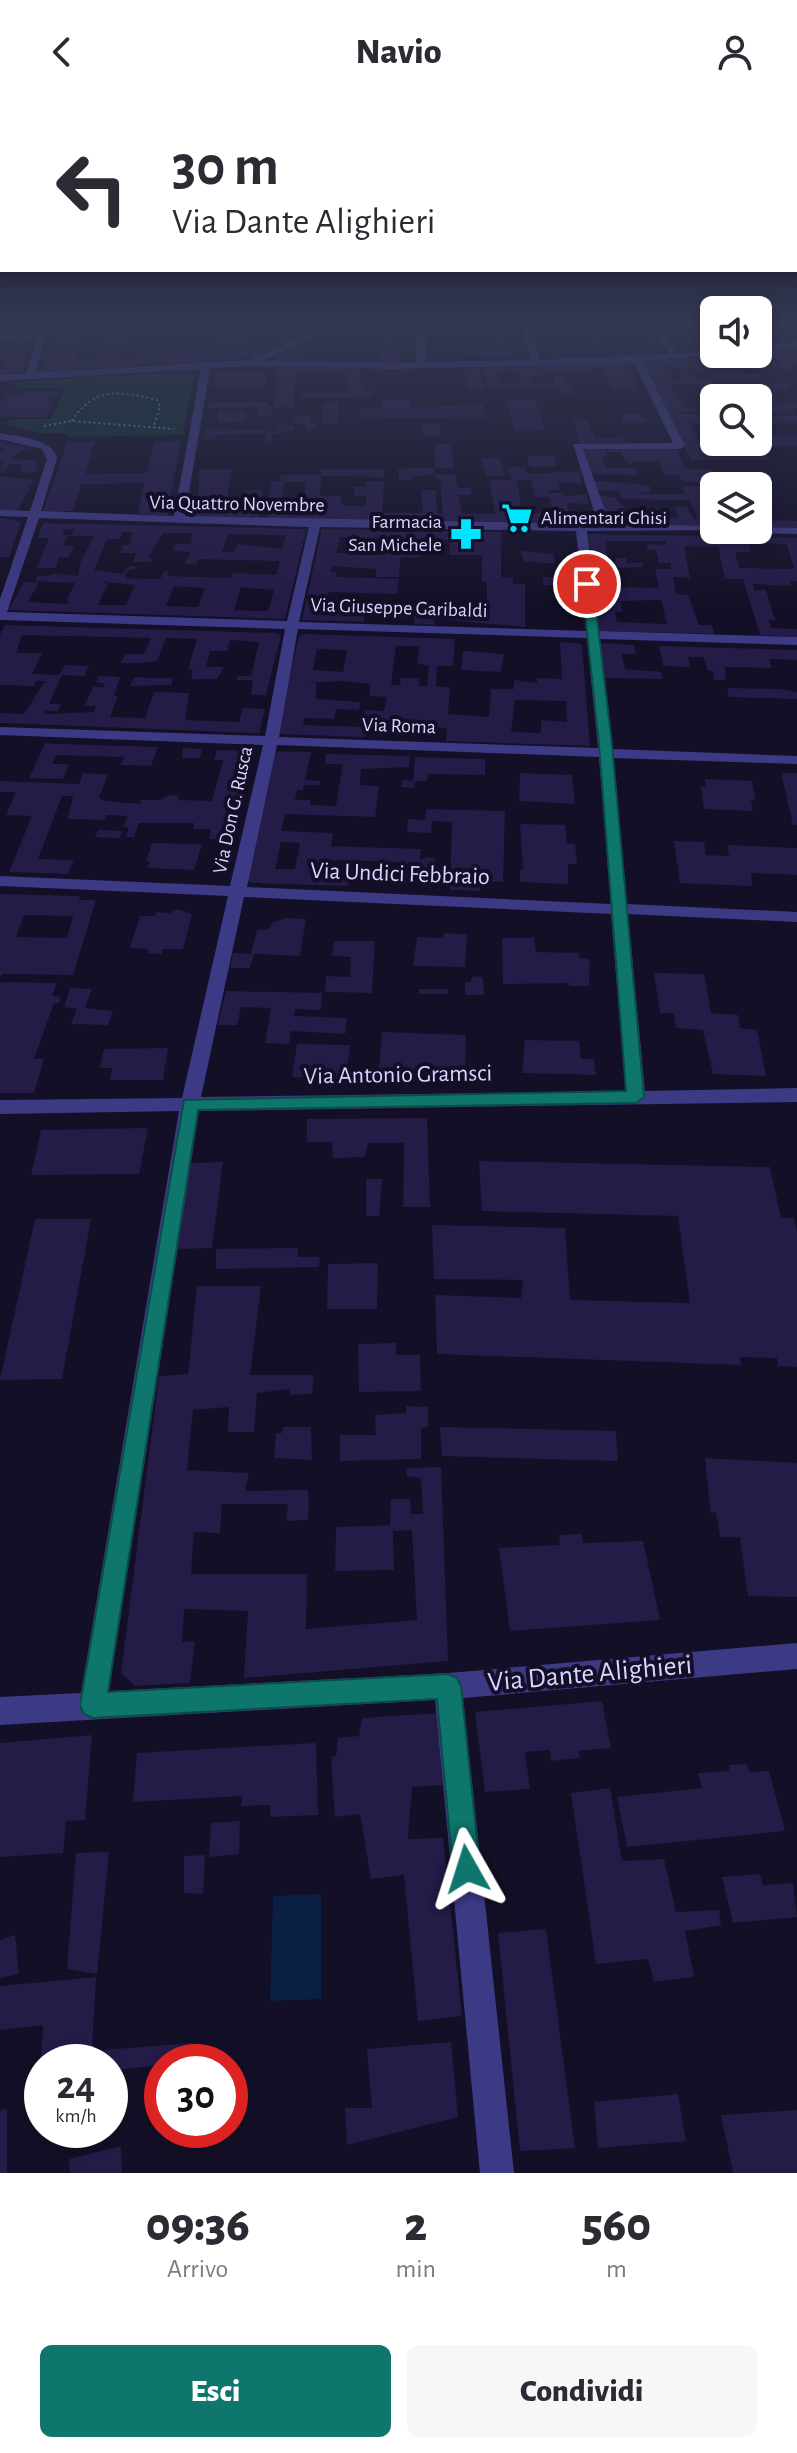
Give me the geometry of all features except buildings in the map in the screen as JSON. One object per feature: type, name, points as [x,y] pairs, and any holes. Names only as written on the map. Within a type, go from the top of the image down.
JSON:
[{"type":"street","points":[[179,521],[197,416]]},
{"type":"street","points":[[605,527],[577,446],[680,446],[665,416]]},
{"type":"street","points":[[0,436],[33,442],[51,451],[52,459],[15,578],[0,615]]},
{"type":"street","name":"Via Quattro Novembre","points":[[0,513],[179,521],[700,529]]},
{"type":"street","name":"Via Don G. Rusca","points":[[93,1705],[190,1104],[271,741],[292,625],[315,524]]},
{"type":"street","points":[[581,526],[636,1097]]},
{"type":"street","points":[[772,530],[797,531]]},
{"type":"street","points":[[0,577],[15,578]]},
{"type":"street","name":"Via Giuseppe Garibaldi","points":[[0,615],[797,641]]},
{"type":"street","name":"Via Roma","points":[[0,731],[797,760]]},
{"type":"street","name":"Via Undici Febbraio","points":[[0,881],[618,906],[797,917]]},
{"type":"street","name":"Via Antonio Gramsci","points":[[0,1107],[797,1095]]},
{"type":"street","name":"Via Dante Alighieri","points":[[0,1711],[448,1686],[797,1656]]},
{"type":"street","points":[[448,1686],[497,2173]]},
{"type":"path","points":[[72,421],[76,416]]},
{"type":"path","points":[[153,428],[157,416]]},
{"type":"path","points":[[35,427],[72,421],[195,430]]},
{"type":"green space","points":[[53,416],[187,416],[183,435],[67,437],[66,434],[38,433],[5,424],[12,419],[51,419]]},
{"type":"water","points":[[321,1894],[321,1999],[270,2001],[273,1896]]},
{"type":"place","name":"Alimentari Ghisi","points":[[517,518]]},
{"type":"place","name":"Farmacia San Michele","points":[[466,534]]},
{"type":"route","points":[[467,1869],[448,1686],[93,1705],[190,1104],[636,1097],[605,745],[587,584]]}]
